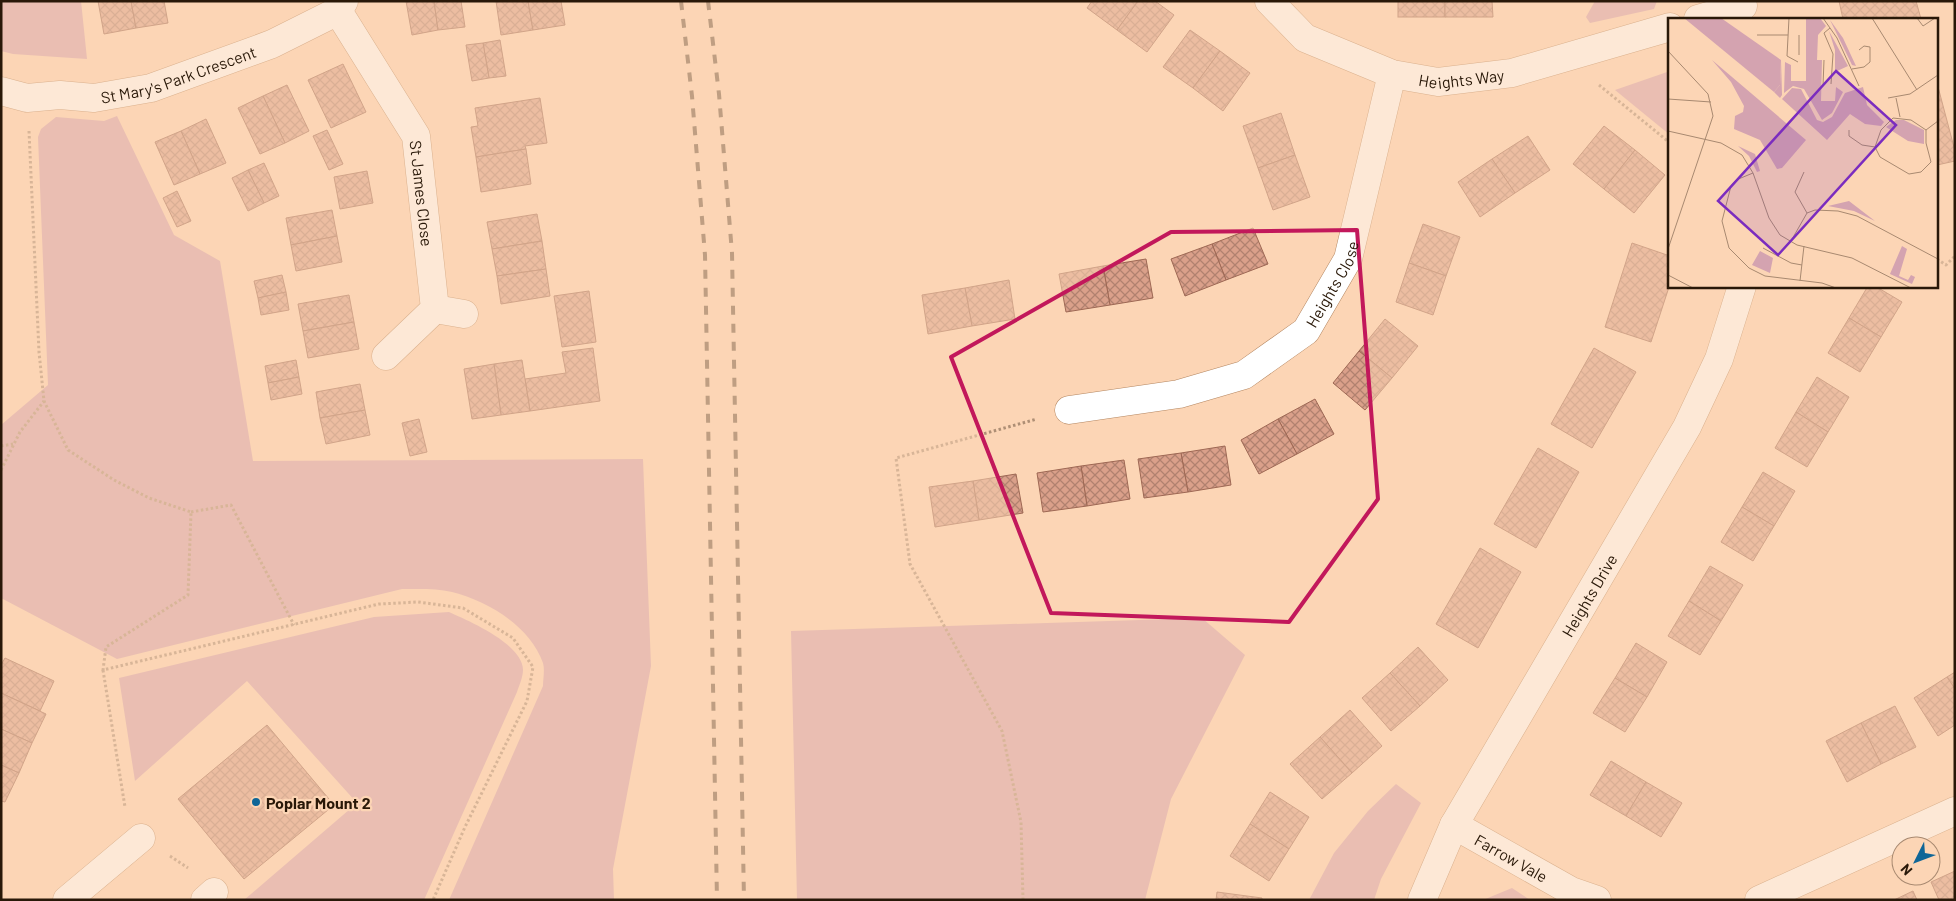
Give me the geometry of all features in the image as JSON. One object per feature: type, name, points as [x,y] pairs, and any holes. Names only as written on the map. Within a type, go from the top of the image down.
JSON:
[{"type":"street","name":"Heights Way","points":[[1269,1],[1305,38],[1392,74],[1438,82],[1512,73],[1668,28]]},
{"type":"street","name":"St Mary's Park Crescent","points":[[1,90],[27,98],[60,95],[94,98],[151,88],[272,44],[341,6]]},
{"type":"street","name":"St James Close","points":[[341,6],[416,136],[434,308]]},
{"type":"street","points":[[1703,18],[1744,9]]},
{"type":"street","name":"Heights Close","points":[[1070,410],[1179,394],[1244,375],[1306,331],[1348,259],[1392,74]]},
{"type":"street","name":"Heights Drive","points":[[1422,900],[1454,825],[1639,505],[1687,427],[1718,359],[1741,288]]},
{"type":"street","points":[[386,356],[434,308],[464,314]]},
{"type":"street","points":[[1759,900],[1955,810]]},
{"type":"street","name":"Farrow Vale","points":[[1454,825],[1571,891],[1596,900]]},
{"type":"street","points":[[67,900],[141,838]]},
{"type":"path","points":[[1565,57],[1668,141]]},
{"type":"path","points":[[27,98],[39,352],[44,401],[68,450],[114,480],[149,498],[191,512],[231,505],[294,625]]},
{"type":"path","points":[[1938,260],[1946,265],[1955,256]]},
{"type":"path","points":[[1,470],[20,432],[44,401]]},
{"type":"path","points":[[1023,900],[1021,822],[1002,731],[910,564],[896,458],[1070,410]]},
{"type":"path","points":[[1,446],[14,444]]},
{"type":"path","points":[[191,512],[188,595],[106,647],[103,670],[125,807],[141,838],[200,875],[210,896]]},
{"type":"path","points":[[103,670],[379,604],[418,602],[463,608],[513,638],[533,667],[527,701],[465,827],[433,900]]},
{"type":"highlighted area","points":[[1357,230],[1378,499],[1289,622],[1051,613],[951,357],[1171,232]]},
{"type":"shaded area","points":[[1,1],[81,1],[87,59],[13,54],[1,51]]},
{"type":"shaded area","points":[[1595,1],[1657,1],[1654,9],[1590,23],[1586,17]]},
{"type":"shaded area","points":[[1668,72],[1668,133],[1615,90]]},
{"type":"shaded area","points":[[117,116],[174,235],[220,261],[253,461],[643,459],[651,666],[613,869],[614,900],[449,900],[543,686],[543,663],[537,650],[528,638],[506,617],[480,602],[446,591],[402,589],[117,659],[1,598],[1,425],[48,385],[38,137],[41,129],[56,117],[104,121]]},
{"type":"shaded area","points":[[449,612],[481,627],[505,643],[521,660],[523,673],[517,692],[424,900],[244,900],[357,803],[247,681],[135,781],[119,678],[374,617]]},
{"type":"shaded area","points":[[1202,618],[1245,655],[1171,799],[1145,900],[797,900],[791,631]]},
{"type":"shaded area","points":[[1396,784],[1421,803],[1381,879],[1374,900],[1309,900],[1334,853],[1368,811]]},
{"type":"shaded area","points":[[1512,888],[1530,900],[1483,900]]},
{"type":"building","points":[[98,1],[131,1],[136,28],[104,34]]},
{"type":"building","points":[[131,1],[164,1],[168,23],[136,28]]},
{"type":"building","points":[[406,1],[434,1],[438,30],[412,35]]},
{"type":"building","points":[[434,1],[461,1],[465,27],[438,30]]},
{"type":"building","points":[[496,1],[528,1],[533,30],[501,35]]},
{"type":"building","points":[[528,1],[561,1],[565,25],[533,30]]},
{"type":"building","points":[[1092,1],[1138,1],[1117,30],[1087,8]]},
{"type":"building","points":[[1138,1],[1155,1],[1174,15],[1147,52],[1117,30]]},
{"type":"building","points":[[1398,1],[1445,1],[1445,17],[1398,17]]},
{"type":"building","points":[[1445,1],[1492,1],[1493,17],[1445,17]]},
{"type":"building","points":[[1839,1],[1916,1],[1921,18],[1843,18]]},
{"type":"building","points":[[1190,30],[1220,51],[1193,88],[1163,67]]},
{"type":"building","points":[[500,40],[506,76],[489,78],[483,43]]},
{"type":"building","points":[[483,43],[489,78],[472,81],[466,45]]},
{"type":"building","points":[[1220,51],[1250,73],[1223,111],[1193,88]]},
{"type":"building","points":[[343,64],[366,112],[331,128],[308,80]]},
{"type":"building","points":[[287,85],[309,131],[285,143],[263,96]]},
{"type":"building","points":[[1938,87],[1955,151],[1955,161],[1938,165]]},
{"type":"building","points":[[263,96],[285,143],[260,154],[238,108]]},
{"type":"building","points":[[540,98],[547,143],[525,146],[526,149],[476,157],[471,127],[478,126],[475,108]]},
{"type":"building","points":[[1281,113],[1295,155],[1258,168],[1243,126]]},
{"type":"building","points":[[206,119],[226,163],[200,174],[181,131]]},
{"type":"building","points":[[1604,126],[1635,150],[1604,189],[1573,164]]},
{"type":"building","points":[[327,130],[343,164],[329,170],[313,136]]},
{"type":"building","points":[[181,131],[200,174],[174,185],[155,142]]},
{"type":"building","points":[[1528,136],[1550,170],[1515,193],[1492,159]]},
{"type":"building","points":[[526,149],[531,184],[481,192],[476,157]]},
{"type":"building","points":[[1635,150],[1665,175],[1634,213],[1604,189]]},
{"type":"building","points":[[1295,155],[1310,197],[1273,210],[1258,168]]},
{"type":"building","points":[[1492,159],[1515,193],[1480,217],[1458,182]]},
{"type":"building","points":[[264,163],[279,196],[264,203],[248,170]]},
{"type":"building","points":[[248,170],[264,203],[248,211],[232,178]]},
{"type":"building","points":[[367,171],[373,203],[340,209],[334,177]]},
{"type":"building","points":[[177,191],[191,221],[177,227],[163,198]]},
{"type":"building","points":[[332,210],[337,236],[291,245],[286,218]]},
{"type":"building","points":[[537,214],[542,241],[492,249],[487,222]]},
{"type":"building","points":[[1423,224],[1460,237],[1446,276],[1409,263]]},
{"type":"building","points":[[1253,228],[1268,264],[1226,280],[1212,244]]},
{"type":"building","points":[[337,236],[342,262],[296,271],[291,245]]},
{"type":"building","points":[[542,241],[546,269],[497,276],[492,249]]},
{"type":"building","points":[[1632,243],[1668,255],[1669,288],[1651,342],[1605,327]]},
{"type":"building","points":[[1212,244],[1226,280],[1185,296],[1171,259]]},
{"type":"building","points":[[1146,259],[1153,298],[1110,305],[1103,266]]},
{"type":"building","points":[[1409,263],[1446,276],[1433,315],[1396,302]]},
{"type":"building","points":[[1103,266],[1110,305],[1066,312],[1059,274]]},
{"type":"building","points":[[546,269],[550,296],[501,304],[497,276]]},
{"type":"building","points":[[282,275],[286,292],[258,298],[254,281]]},
{"type":"building","points":[[1009,280],[1015,319],[972,326],[965,288]]},
{"type":"building","points":[[965,288],[972,326],[928,334],[922,295]]},
{"type":"building","points":[[1867,288],[1878,288],[1902,302],[1881,337],[1849,318]]},
{"type":"building","points":[[589,291],[596,342],[562,347],[554,296]]},
{"type":"building","points":[[286,292],[289,310],[261,315],[258,298]]},
{"type":"building","points":[[349,295],[354,322],[303,331],[298,304]]},
{"type":"building","points":[[1849,318],[1881,337],[1860,372],[1828,353]]},
{"type":"building","points":[[1385,319],[1418,346],[1392,378],[1359,351]]},
{"type":"building","points":[[354,322],[359,349],[308,358],[303,331]]},
{"type":"building","points":[[593,348],[600,401],[530,411],[525,379],[566,373],[562,352]]},
{"type":"building","points":[[1594,348],[1636,372],[1592,448],[1551,424]]},
{"type":"building","points":[[1359,351],[1392,378],[1365,410],[1333,383]]},
{"type":"building","points":[[296,360],[299,377],[268,383],[265,366]]},
{"type":"building","points":[[522,360],[530,411],[501,415],[494,364]]},
{"type":"building","points":[[494,364],[501,415],[472,419],[464,369]]},
{"type":"building","points":[[299,377],[302,394],[271,400],[268,383]]},
{"type":"building","points":[[1817,377],[1849,397],[1828,432],[1796,412]]},
{"type":"building","points":[[360,384],[365,410],[320,418],[316,392]]},
{"type":"building","points":[[1315,399],[1334,434],[1297,454],[1278,419]]},
{"type":"building","points":[[365,410],[370,435],[326,444],[320,418]]},
{"type":"building","points":[[1796,412],[1828,432],[1807,467],[1775,448]]},
{"type":"building","points":[[419,419],[427,452],[410,456],[402,423]]},
{"type":"building","points":[[1278,419],[1297,454],[1259,474],[1241,440]]},
{"type":"building","points":[[1225,446],[1231,485],[1188,492],[1181,453]]},
{"type":"building","points":[[1538,448],[1579,472],[1536,548],[1494,524]]},
{"type":"building","points":[[1181,453],[1188,492],[1144,498],[1138,459]]},
{"type":"building","points":[[1124,460],[1130,499],[1087,506],[1081,466]]},
{"type":"building","points":[[1081,466],[1087,506],[1043,512],[1037,473]]},
{"type":"building","points":[[1763,472],[1795,491],[1774,526],[1742,507]]},
{"type":"building","points":[[1016,474],[1023,513],[979,520],[973,481]]},
{"type":"building","points":[[973,481],[979,520],[935,527],[929,487]]},
{"type":"building","points":[[1742,507],[1774,526],[1753,561],[1721,542]]},
{"type":"building","points":[[1480,548],[1521,572],[1478,648],[1436,624]]},
{"type":"building","points":[[1710,566],[1743,585],[1721,621],[1689,601]]},
{"type":"building","points":[[1689,601],[1721,621],[1700,655],[1668,636]]},
{"type":"building","points":[[1636,643],[1667,662],[1647,697],[1615,678]]},
{"type":"building","points":[[1418,647],[1448,680],[1420,706],[1390,673]]},
{"type":"building","points":[[5,658],[54,681],[40,711],[1,693],[1,665]]},
{"type":"building","points":[[1955,672],[1955,689],[1947,677]]},
{"type":"building","points":[[1390,673],[1420,706],[1391,731],[1362,698]]},
{"type":"building","points":[[1947,677],[1955,689],[1955,725],[1938,736],[1914,698]]},
{"type":"building","points":[[1615,678],[1647,697],[1625,732],[1593,713]]},
{"type":"building","points":[[1,693],[46,714],[32,743],[1,729]]},
{"type":"building","points":[[1895,706],[1916,747],[1881,764],[1861,723]]},
{"type":"building","points":[[1350,710],[1382,746],[1352,773],[1320,737]]},
{"type":"building","points":[[1861,723],[1881,764],[1847,782],[1826,741]]},
{"type":"building","name":"Poplar Mount 2","points":[[267,725],[334,805],[244,879],[178,799]]},
{"type":"building","points":[[1,729],[32,743],[19,773],[1,765]]},
{"type":"building","points":[[1320,737],[1352,773],[1322,799],[1290,764]]},
{"type":"building","points":[[1611,761],[1646,782],[1626,816],[1590,795]]},
{"type":"building","points":[[1,765],[19,773],[5,802],[1,801]]},
{"type":"building","points":[[1646,782],[1682,803],[1661,837],[1626,816]]},
{"type":"building","points":[[1270,792],[1309,817],[1289,849],[1250,824]]},
{"type":"building","points":[[1250,824],[1289,849],[1269,881],[1230,856]]},
{"type":"building","points":[[1955,871],[1955,900],[1939,900],[1933,886],[1941,886],[1941,877]]},
{"type":"building","points":[[1913,891],[1917,900],[1894,900]]},
{"type":"building","points":[[1217,892],[1262,898],[1262,900],[1216,900]]},
{"type":"railway","points":[[681,1],[692,96],[705,255],[717,900]]},
{"type":"railway","points":[[708,1],[719,94],[732,253],[744,900]]},
{"type":"place","name":"Poplar Mount 2","points":[[256,802]]}]
